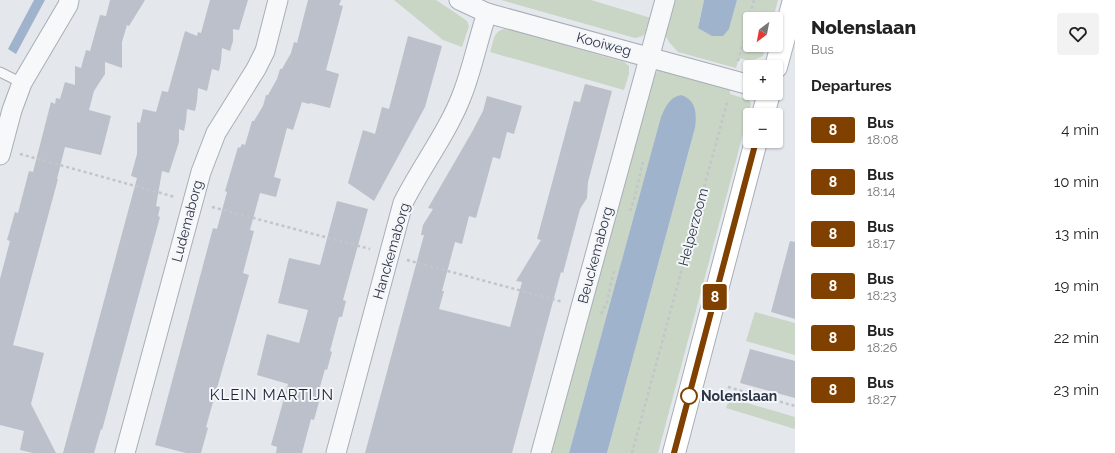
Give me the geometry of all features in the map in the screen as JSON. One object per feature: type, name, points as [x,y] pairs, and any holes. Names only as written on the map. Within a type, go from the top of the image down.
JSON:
[{"type":"street","points":[[1,152],[12,110],[22,83],[68,5],[69,0]]},
{"type":"street","name":"Ludemaborg","points":[[125,453],[192,201],[207,153],[216,133],[256,69],[264,51],[278,0]]},
{"type":"street","name":"Kooiweg","points":[[459,0],[486,13],[742,82]]},
{"type":"street","name":"Beuckemaborg","points":[[541,453],[665,0]]},
{"type":"street","points":[[778,60],[794,0]]},
{"type":"street","name":"Hanckemaborg","points":[[336,453],[403,203],[454,113],[463,94],[486,13]]},
{"type":"street","points":[[674,453],[754,148]]},
{"type":"lane","points":[[0,72],[22,83]]},
{"type":"path","name":"Helperzoom","points":[[632,453],[742,82],[754,0]]},
{"type":"path","points":[[1,152],[192,201],[581,307]]},
{"type":"path","points":[[728,387],[795,406]]},
{"type":"green space","points":[[394,0],[436,0],[457,14],[467,21],[469,26],[462,47],[443,40]]},
{"type":"green space","points":[[501,0],[591,0],[651,18],[647,30],[643,36],[635,38]]},
{"type":"green space","points":[[673,0],[704,0],[698,27],[729,29],[737,0],[778,0],[775,12],[743,12],[743,52],[764,52],[763,56],[757,59],[745,60],[739,58],[736,68],[678,52],[669,42],[664,33]]},
{"type":"green space","points":[[506,29],[624,62],[629,66],[629,74],[624,90],[490,52],[496,34],[499,31]]},
{"type":"green space","points":[[671,69],[730,90],[730,94],[743,98],[743,100],[749,100],[751,104],[750,108],[743,108],[743,134],[658,453],[607,453],[695,128],[693,107],[686,97],[661,118],[569,453],[551,453],[654,76],[658,70]]},
{"type":"green space","points":[[755,312],[795,323],[795,355],[746,341]]},
{"type":"green space","points":[[730,398],[795,417],[795,429],[726,408]]},
{"type":"water","points":[[34,0],[45,0],[16,54],[8,49]]},
{"type":"water","points":[[704,0],[737,0],[729,29],[723,36],[712,36],[698,28]]},
{"type":"water","points":[[681,95],[690,100],[693,104],[696,118],[695,128],[607,453],[569,453],[661,117],[670,100]]},
{"type":"building","points":[[110,0],[145,0],[129,26],[127,25],[122,42],[122,68],[105,62],[105,74],[94,91],[89,110],[111,116],[101,155],[65,147],[58,179],[13,345],[44,353],[31,404],[56,453],[33,453],[20,450],[24,431],[0,425],[0,279],[10,241],[7,240],[15,212],[18,213],[29,171],[33,172],[51,102],[55,104],[56,98],[60,99],[65,82],[75,85],[75,66],[81,68],[86,50],[90,51],[100,15],[106,16]]},
{"type":"building","points":[[210,0],[248,0],[239,30],[233,29],[233,41],[230,51],[222,48],[219,71],[212,69],[207,91],[198,88],[195,111],[187,109],[184,131],[179,129],[179,142],[169,173],[162,171],[156,206],[160,207],[158,216],[160,217],[102,430],[101,429],[94,453],[63,453],[137,178],[131,176],[137,154],[137,122],[140,123],[143,109],[156,112],[162,91],[168,92],[185,31],[197,36],[198,32],[201,33]]},
{"type":"building","points":[[308,0],[341,0],[339,5],[343,6],[326,70],[339,74],[330,108],[302,102],[293,130],[287,128],[274,177],[281,179],[276,197],[260,193],[250,230],[254,231],[243,273],[249,275],[206,427],[208,428],[201,453],[186,453],[155,445],[213,228],[217,229],[227,192],[225,191],[238,147],[240,148],[242,144],[245,145],[252,121],[254,121],[263,106],[266,95],[268,95],[277,79],[280,69],[282,69],[291,53],[294,42],[297,43]]},
{"type":"building","points":[[408,36],[442,46],[425,107],[374,201],[348,183],[363,130],[375,134],[382,107],[389,109]]},
{"type":"building","points":[[585,84],[612,91],[588,182],[587,198],[580,209],[563,273],[561,272],[512,453],[365,453],[424,235],[421,235],[423,225],[433,209],[428,208],[472,132],[483,111],[487,96],[522,106],[514,134],[507,132],[500,159],[493,157],[476,218],[469,216],[462,244],[455,242],[442,291],[444,291],[439,309],[510,327],[522,282],[516,281],[541,240],[537,239],[574,101],[580,102]]},
{"type":"building","points":[[337,201],[368,209],[343,300],[346,301],[342,317],[339,317],[330,351],[332,352],[327,370],[325,369],[316,401],[319,402],[314,420],[311,419],[302,453],[276,453],[277,447],[271,445],[288,384],[257,375],[267,334],[299,343],[308,310],[278,303],[289,258],[320,265]]},
{"type":"building","points":[[790,241],[795,242],[795,319],[771,312]]},
{"type":"building","points":[[750,349],[795,361],[795,398],[740,383]]},
{"type":"bus line","name":"8","points":[[674,453],[754,148]]},
{"type":"place","name":"Nolenslaan","points":[[689,396]]},
{"type":"district","name":"KLEIN MARTIJN","points":[[272,395]]}]
